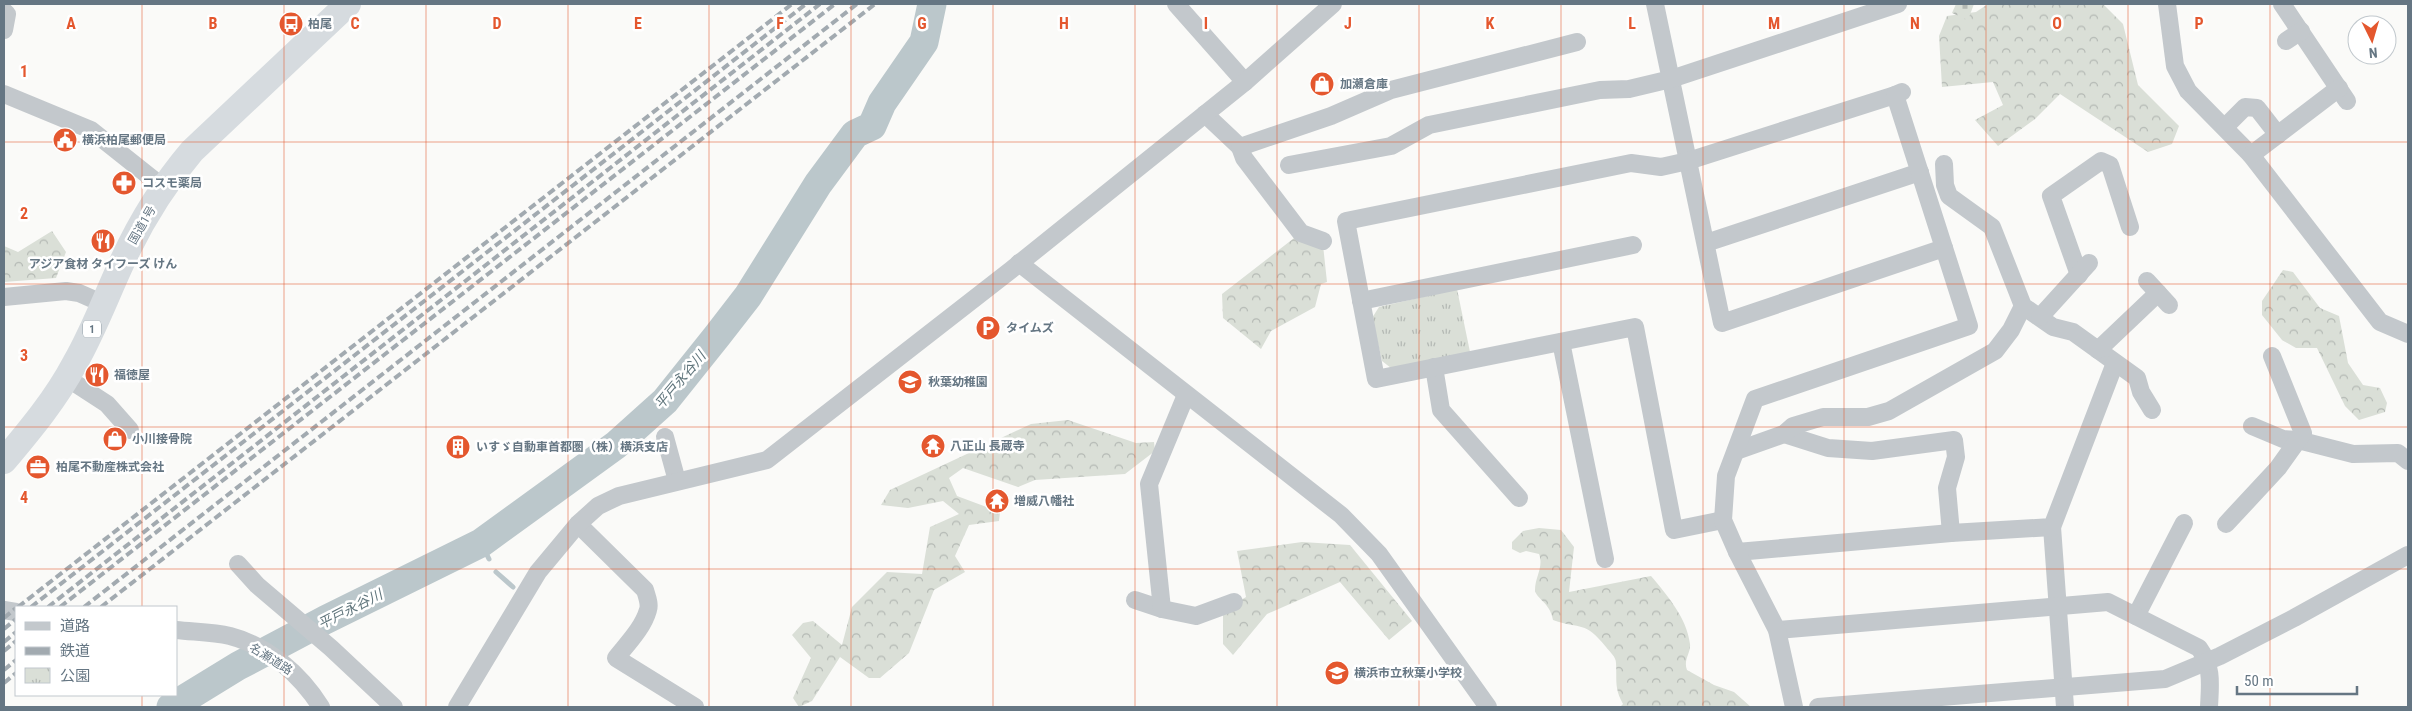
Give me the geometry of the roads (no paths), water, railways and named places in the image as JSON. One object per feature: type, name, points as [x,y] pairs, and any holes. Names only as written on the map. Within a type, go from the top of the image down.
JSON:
[{"type":"highway","name":"国道1号","points":[[4,461],[40,418],[67,378],[140,226],[164,188],[192,151],[348,4]]},
{"type":"street","points":[[1176,4],[1245,82]]},
{"type":"street","points":[[457,707],[526,588],[596,502],[767,460],[1019,264],[1245,82],[1333,4]]},
{"type":"street","points":[[1655,4],[1722,323],[1944,248]]},
{"type":"street","points":[[1289,165],[1392,146],[1428,125],[1600,90],[1629,89],[1672,79],[1898,4]]},
{"type":"street","points":[[2167,4],[2175,66],[2188,91],[2251,155],[2380,322],[2408,334]]},
{"type":"street","points":[[2251,155],[2278,135],[2343,95],[2294,36],[2282,4]]},
{"type":"street","points":[[4,11],[7,14],[4,30]]},
{"type":"street","points":[[1240,147],[1330,116],[1390,90],[1421,84],[1577,42]]},
{"type":"street","points":[[4,94],[91,130],[164,188]]},
{"type":"street","points":[[1723,520],[1674,530],[1635,327],[1376,379],[1346,221],[1631,163],[1661,167],[1688,161],[1899,94],[1920,172],[1969,326],[1755,399],[1726,476],[1723,520],[1736,552],[1776,630],[1794,707]]},
{"type":"street","points":[[2225,127],[2245,108],[2257,108],[2278,135]]},
{"type":"street","points":[[1205,114],[1240,147],[1244,158],[1301,233],[1323,241]]},
{"type":"street","points":[[2040,316],[2084,269],[2051,196],[2101,161],[2110,165],[2122,219]]},
{"type":"street","points":[[1944,164],[1944,185],[1949,196],[1992,228],[2023,306],[2040,316],[2053,328],[2074,332],[2137,378],[2141,392],[2152,410]]},
{"type":"street","points":[[1706,242],[1920,172]]},
{"type":"street","points":[[1361,301],[1633,246]]},
{"type":"street","points":[[1019,264],[1341,515],[1379,554],[1488,707]]},
{"type":"street","points":[[4,296],[66,291],[104,304]]},
{"type":"street","points":[[2098,350],[2158,293]]},
{"type":"street","points":[[1736,451],[1784,434],[1793,426],[1823,417],[1868,417],[1889,411],[1995,351],[2011,330],[2023,306]]},
{"type":"street","points":[[1561,342],[1605,559]]},
{"type":"street","points":[[2226,524],[2278,468],[2303,433],[2272,356]]},
{"type":"street","points":[[2065,707],[2052,527],[2115,363]]},
{"type":"street","points":[[1434,367],[1441,410],[1519,498]]},
{"type":"street","points":[[67,378],[107,404],[130,430]]},
{"type":"street","points":[[1162,609],[1149,484],[1186,395]]},
{"type":"street","points":[[2252,426],[2283,439],[2298,440],[2353,454],[2398,453],[2408,462]]},
{"type":"street","points":[[1784,434],[1828,448],[1872,451],[1954,440],[1956,457],[1947,488],[1951,534]]},
{"type":"street","points":[[664,437],[677,481]]},
{"type":"street","points":[[2136,616],[2184,523]]},
{"type":"street","points":[[578,524],[645,590],[649,610],[616,658],[695,707]]},
{"type":"street","points":[[1736,552],[2052,527]]},
{"type":"street","points":[[1818,707],[2165,679],[2294,618],[2408,555]]},
{"type":"street","points":[[238,564],[257,585],[291,616],[331,648],[394,707]]},
{"type":"street","points":[[1135,600],[1162,609],[1196,616],[1234,602]]},
{"type":"street","points":[[1776,630],[2108,602],[2200,648],[2208,660],[2211,677],[2209,707]]},
{"type":"street","name":"名瀬道路","points":[[178,630],[230,636],[260,649],[293,671],[312,692],[321,707]]},
{"type":"waterway","name":"平戸永谷川","points":[[171,707],[238,666],[325,620],[481,543],[616,445],[665,401],[748,296],[818,184],[855,134],[872,126],[882,103],[924,42],[932,4]]},
{"type":"waterway","points":[[481,543],[489,559]]},
{"type":"waterway","points":[[496,572],[513,587]]},
{"type":"railway","points":[[19,606],[792,4]]},
{"type":"railway","points":[[32,606],[806,4]]},
{"type":"railway","points":[[49,606],[820,4]]},
{"type":"railway","points":[[61,606],[835,4]]},
{"type":"railway","points":[[85,606],[857,4]]},
{"type":"railway","points":[[102,606],[875,4]]},
{"type":"railway","points":[[4,618],[15,609]]},
{"type":"railway","points":[[4,629],[15,620]]},
{"type":"railway","points":[[4,642],[15,633]]},
{"type":"railway","points":[[4,651],[15,642]]},
{"type":"railway","points":[[4,670],[15,661]]},
{"type":"railway","points":[[4,683],[15,674]]},
{"type":"place","name":"柏尾","points":[[291,24]]},
{"type":"place","name":"加瀬倉庫","points":[[1322,84]]},
{"type":"place","name":"横浜柏尾郵便局","points":[[65,140]]},
{"type":"place","name":"コスモ薬局","points":[[124,183]]},
{"type":"place","name":"アジア食材 タイフーズ けん","points":[[103,241]]},
{"type":"place","name":"タイムズ","points":[[988,328]]},
{"type":"place","name":"福徳屋","points":[[97,375]]},
{"type":"place","name":"秋葉幼稚園","points":[[910,382]]},
{"type":"place","name":"小川接骨院","points":[[115,439]]},
{"type":"place","name":"八正山 長蔵寺","points":[[933,446]]},
{"type":"place","name":"いすゞ自動車首都圏（株）横浜支店","points":[[458,447]]},
{"type":"place","name":"柏尾不動産株式会社","points":[[38,467]]},
{"type":"place","name":"増威八幡社","points":[[997,501]]},
{"type":"place","name":"横浜市立秋葉小学校","points":[[1337,673]]}]
